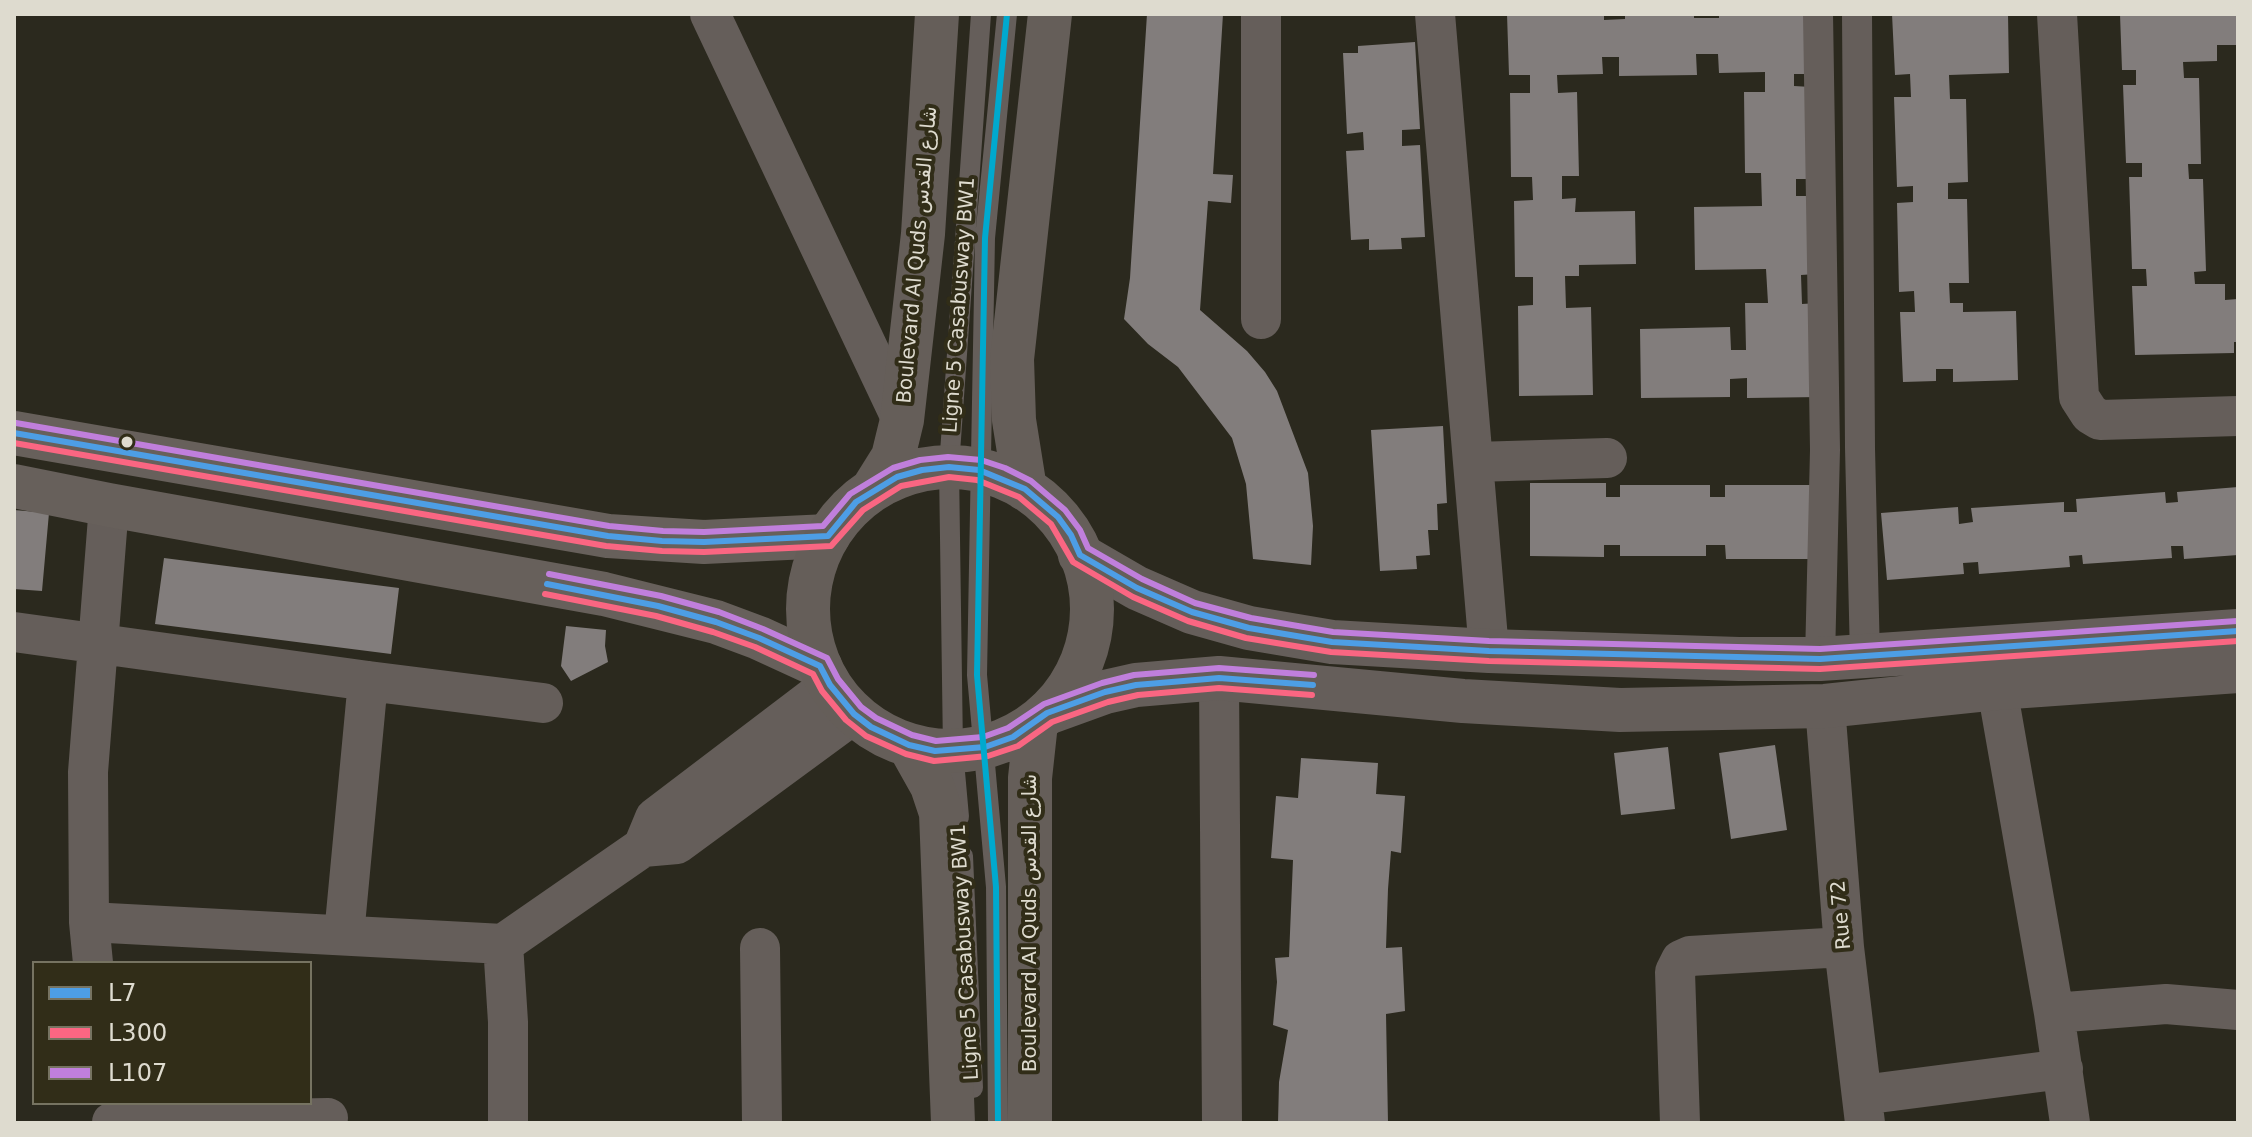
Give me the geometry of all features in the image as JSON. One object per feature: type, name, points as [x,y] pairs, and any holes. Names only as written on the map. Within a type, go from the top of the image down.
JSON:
[{"type":"main road","name":"Boulevard Al Quds شارع القدس","points":[[873,489],[893,457],[902,420],[923,234],[937,14]]},
{"type":"main road","points":[[1025,489],[1014,420],[1012,359],[1050,14]]},
{"type":"main road","points":[[14,433],[608,536],[704,542],[828,536]]},
{"type":"main road","points":[[14,486],[617,597],[716,622],[759,638],[835,688],[890,738],[935,751],[969,749],[1013,737],[1041,718],[1066,692],[1080,666],[1089,639],[1092,610],[1089,581],[1080,555],[1058,517],[1025,489],[1001,477],[964,469],[922,470],[897,477],[856,502],[828,536],[811,578],[809,623],[835,688]]},
{"type":"main road","name":"Boulevard Al Quds شارع القدس","points":[[1030,1123],[1030,778],[1041,718]]},
{"type":"main road","points":[[909,745],[932,786],[941,813],[963,1115]]},
{"type":"street","points":[[710,14],[902,420]]},
{"type":"street","points":[[1261,14],[1261,319]]},
{"type":"street","points":[[1435,14],[1489,651]]},
{"type":"street","points":[[1818,14],[1825,450],[1820,659]]},
{"type":"street","points":[[1857,14],[1865,657]]},
{"type":"street","points":[[2057,14],[2079,397],[2083,406],[2100,420],[2238,416]]},
{"type":"street","points":[[1475,462],[1607,458]]},
{"type":"street","points":[[93,961],[89,922],[88,772],[109,505]]},
{"type":"street","points":[[1080,555],[1137,588],[1192,612],[1249,628],[1332,642],[1489,651],[1820,659],[2238,631]]},
{"type":"street","points":[[14,632],[543,703]]},
{"type":"street","points":[[1041,718],[1105,692],[1136,685],[1219,678],[1463,701],[1620,710],[1825,706],[1997,688],[2238,671]]},
{"type":"street","points":[[1219,678],[1222,1123]]},
{"type":"street","points":[[344,935],[368,681]]},
{"type":"street","points":[[89,922],[503,944],[643,847],[655,818],[835,688]]},
{"type":"street","points":[[1997,688],[2054,1013],[2070,1123]]},
{"type":"street","name":"Rue 72","points":[[1825,706],[1844,947],[1864,1109]]},
{"type":"street","points":[[503,944],[508,1022],[508,1123]]},
{"type":"street","points":[[1680,1123],[1675,972],[1681,960],[1690,956],[1844,947]]},
{"type":"street","points":[[760,948],[762,1123]]},
{"type":"street","points":[[2054,1013],[2166,1004],[2238,1010]]},
{"type":"street","points":[[1864,1109],[2063,1069]]},
{"type":"street","points":[[111,1116],[328,1118]]},
{"type":"lane","name":"Ligne 5 Casabusway BW1","points":[[963,1115],[969,749],[964,469],[981,14]]},
{"type":"lane","name":"Ligne 5 Casabusway BW1","points":[[998,1123],[996,887],[969,749],[977,675],[964,469],[1007,14]]},
{"type":"building","points":[[1147,14],[1223,14],[1213,174],[1233,175],[1231,203],[1208,201],[1200,310],[1247,351],[1277,391],[1308,473],[1313,526],[1311,565],[1253,559],[1246,484],[1232,438],[1178,367],[1148,344],[1124,319],[1130,278]]},
{"type":"building","points":[[1507,14],[1604,14],[1604,20],[1625,19],[1625,14],[1694,14],[1694,18],[1719,18],[1719,14],[1809,14],[1811,74],[1794,74],[1794,86],[1811,87],[1813,179],[1796,179],[1796,196],[1815,196],[1816,274],[1801,275],[1802,304],[1818,303],[1820,397],[1747,398],[1747,378],[1730,379],[1730,397],[1641,398],[1640,329],[1730,327],[1731,350],[1746,350],[1745,303],[1768,303],[1766,269],[1695,270],[1694,207],[1762,206],[1761,173],[1745,173],[1744,92],[1765,92],[1765,72],[1719,73],[1718,54],[1696,54],[1697,75],[1619,76],[1619,57],[1602,57],[1603,74],[1557,75],[1558,93],[1577,92],[1579,176],[1562,176],[1562,199],[1576,198],[1575,212],[1635,211],[1636,264],[1579,265],[1579,276],[1565,276],[1566,308],[1591,307],[1593,395],[1519,396],[1518,306],[1533,305],[1533,277],[1515,277],[1514,201],[1533,200],[1532,177],[1511,177],[1510,93],[1530,93],[1530,75],[1509,75]]},
{"type":"building","points":[[1892,14],[2008,14],[2009,73],[1949,75],[1950,99],[1966,99],[1968,182],[1948,183],[1948,199],[1967,199],[1969,283],[1949,283],[1950,303],[1963,303],[1963,312],[2016,311],[2018,380],[1953,382],[1953,369],[1936,369],[1936,381],[1903,382],[1900,312],[1915,312],[1914,291],[1899,292],[1897,203],[1913,202],[1913,186],[1897,187],[1894,97],[1911,97],[1910,74],[1895,75]]},
{"type":"building","points":[[2120,14],[2238,14],[2238,45],[2217,45],[2217,61],[2183,62],[2184,78],[2199,78],[2201,164],[2188,164],[2189,179],[2203,179],[2206,271],[2194,272],[2195,284],[2225,284],[2225,300],[2238,299],[2238,342],[2234,342],[2234,353],[2135,355],[2132,286],[2147,286],[2146,269],[2132,269],[2129,177],[2142,177],[2142,163],[2126,163],[2123,85],[2136,85],[2136,70],[2122,70]]},
{"type":"building","points":[[1415,42],[1420,129],[1402,130],[1402,146],[1420,145],[1425,237],[1401,238],[1402,249],[1369,250],[1369,239],[1351,240],[1346,151],[1364,150],[1363,132],[1347,134],[1343,53],[1358,53],[1358,46]]},
{"type":"building","points":[[1443,426],[1447,503],[1437,504],[1438,530],[1428,530],[1430,555],[1416,556],[1417,569],[1380,571],[1371,430]]},
{"type":"building","points":[[1530,483],[1606,483],[1606,497],[1620,497],[1620,485],[1710,485],[1710,497],[1725,497],[1725,485],[1820,485],[1819,559],[1726,559],[1725,545],[1706,545],[1706,556],[1620,556],[1620,545],[1604,545],[1604,557],[1530,556]]},
{"type":"building","points":[[2238,487],[2238,555],[2184,559],[2183,546],[2171,546],[2172,558],[2083,564],[2082,555],[2069,556],[2070,567],[1979,574],[1978,562],[1963,563],[1964,574],[1887,580],[1881,513],[1958,507],[1959,524],[1973,522],[1971,508],[2064,502],[2064,512],[2077,512],[2076,499],[2165,492],[2166,503],[2178,502],[2177,492]]},
{"type":"building","points":[[14,510],[49,513],[42,591],[14,589]]},
{"type":"building","points":[[164,558],[399,588],[391,654],[155,624]]},
{"type":"building","points":[[566,626],[606,630],[608,662],[571,681],[561,666]]},
{"type":"building","points":[[1775,745],[1787,830],[1731,839],[1719,753]]},
{"type":"building","points":[[1668,747],[1675,809],[1621,815],[1614,753]]},
{"type":"building","points":[[1301,758],[1378,763],[1376,794],[1405,796],[1401,853],[1391,851],[1388,889],[1386,948],[1402,947],[1405,1011],[1386,1014],[1388,1123],[1278,1123],[1279,1082],[1288,1030],[1273,1025],[1277,982],[1275,958],[1289,957],[1293,860],[1271,858],[1276,796],[1298,798]]},
{"type":"transit line","points":[[998,1123],[996,887],[977,675],[985,238],[1007,14]]},
{"type":"transit line","name":"L107","points":[[16,423],[609,526],[663,531],[823,526],[850,494],[893,468],[920,460],[948,457],[981,460],[1031,481],[1065,510],[1080,530],[1088,548],[1142,579],[1195,603],[1251,618],[1333,632],[1489,641],[1820,649],[2237,621]]},
{"type":"transit line","name":"L7","points":[[14,433],[608,536],[662,541],[828,536],[856,502],[897,477],[949,467],[979,470],[1025,489],[1058,517],[1080,555],[1137,588],[1192,612],[1249,628],[1332,642],[1489,651],[1820,659],[2238,631]]},
{"type":"transit line","name":"L300","points":[[14,443],[606,546],[662,551],[831,546],[863,510],[901,486],[949,477],[977,480],[1019,497],[1051,524],[1073,562],[1133,597],[1188,621],[1246,638],[1331,652],[1489,661],[1820,669],[2238,641]]},
{"type":"transit line","name":"L107","points":[[549,574],[661,596],[719,612],[763,629],[827,658],[838,679],[861,707],[876,718],[912,735],[936,741],[983,737],[1008,728],[1044,704],[1134,675],[1219,668],[1314,675]]},
{"type":"transit line","name":"L7","points":[[547,584],[658,606],[759,638],[820,666],[830,685],[854,714],[871,727],[909,745],[935,751],[985,747],[1013,737],[1047,713],[1105,692],[1136,685],[1219,678],[1313,685]]},
{"type":"transit line","name":"L300","points":[[545,594],[656,616],[755,647],[813,674],[822,691],[846,720],[866,736],[906,754],[934,761],[988,756],[1018,746],[1052,722],[1138,695],[1219,688],[1312,695]]}]
